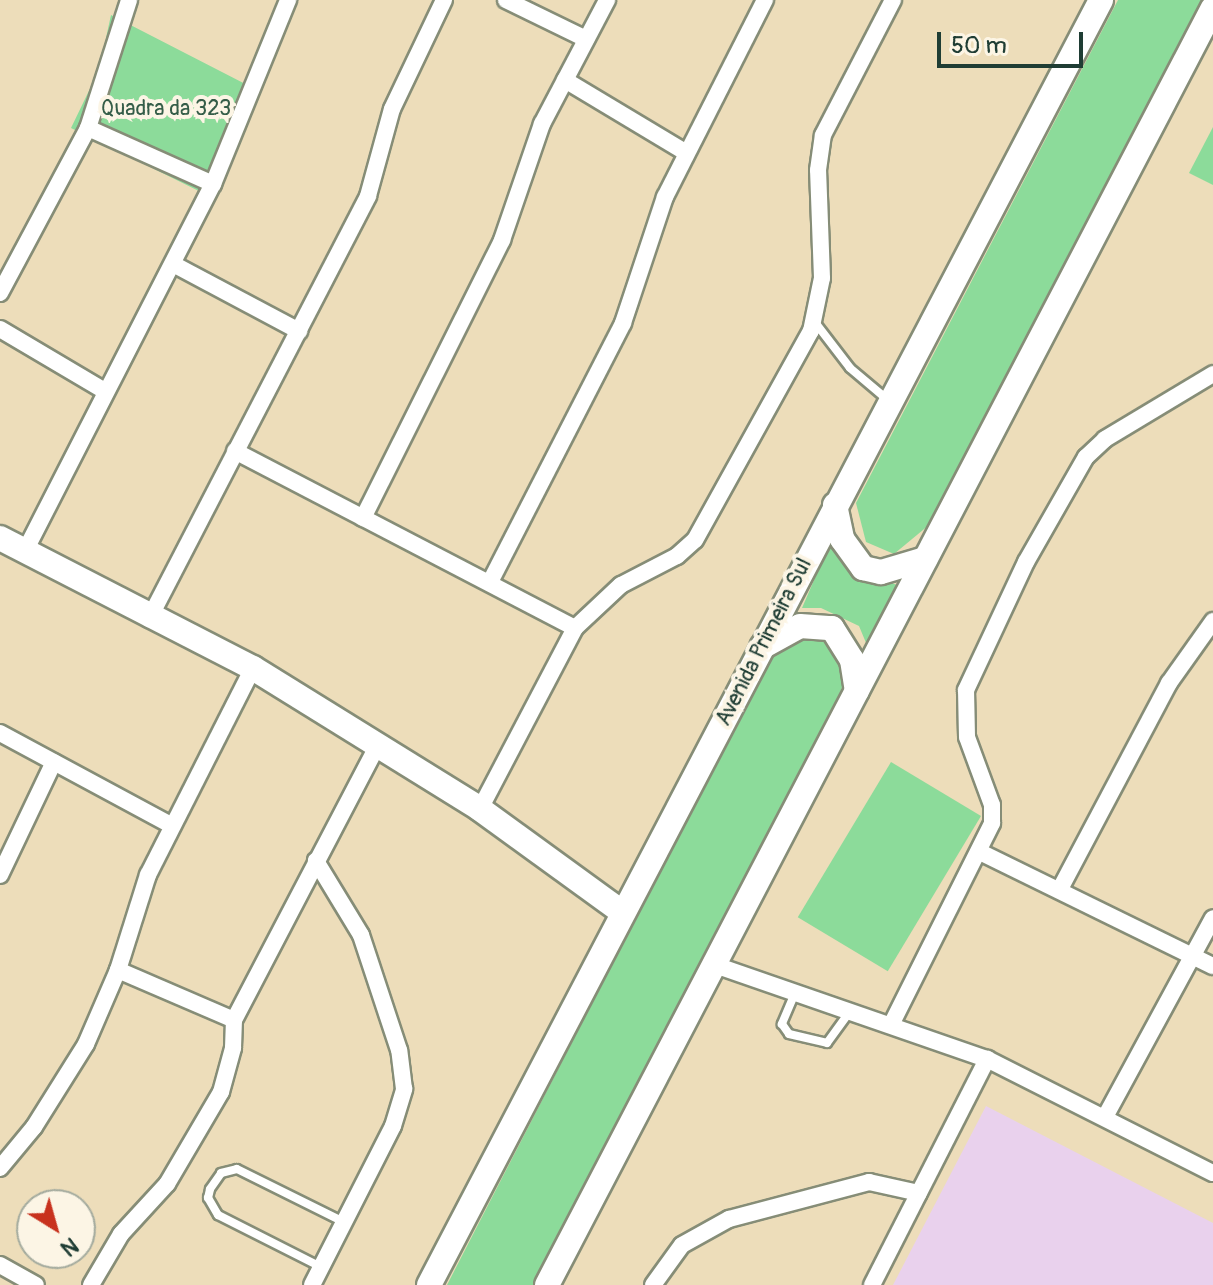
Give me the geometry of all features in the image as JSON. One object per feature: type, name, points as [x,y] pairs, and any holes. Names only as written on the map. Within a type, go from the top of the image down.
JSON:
[{"type":"street","points":[[0,293],[88,128],[129,0]]},
{"type":"street","points":[[24,553],[213,184],[288,0]]},
{"type":"street","points":[[149,619],[368,196],[392,109],[444,0]]},
{"type":"street","points":[[506,0],[586,39]]},
{"type":"street","points":[[363,518],[502,240],[531,150],[607,0]]},
{"type":"street","points":[[490,582],[623,323],[685,152],[765,0]]},
{"type":"street","points":[[480,809],[575,628],[621,585],[677,556],[695,540],[814,321],[822,278],[818,170],[823,135],[893,0]]},
{"type":"street","name":"Avenida Primeira Sul","points":[[429,1285],[1101,0]]},
{"type":"street","points":[[547,1285],[1213,8]]},
{"type":"street","points":[[565,80],[685,152]]},
{"type":"street","points":[[88,128],[213,184]]},
{"type":"street","points":[[173,264],[299,331]]},
{"type":"street","points":[[0,329],[105,391]]},
{"type":"street","points":[[892,1023],[992,823],[992,805],[967,737],[966,690],[1026,562],[1086,457],[1105,439],[1213,374]]},
{"type":"street","points":[[235,451],[575,628]]},
{"type":"street","points":[[835,505],[842,539],[863,568],[881,572],[925,559]]},
{"type":"street","points":[[0,538],[149,619],[253,668],[480,809],[622,912]]},
{"type":"street","points":[[1060,889],[1169,683],[1213,621]]},
{"type":"street","points":[[762,647],[800,626],[832,628],[852,660],[857,691]]},
{"type":"street","points":[[0,1168],[34,1127],[79,1056],[118,970],[132,918],[171,825],[253,668]]},
{"type":"street","points":[[0,733],[171,825]]},
{"type":"street","points":[[91,1285],[121,1234],[167,1184],[221,1092],[233,1048],[234,1020],[378,744]]},
{"type":"street","points":[[0,875],[54,762]]},
{"type":"street","points":[[980,852],[1213,966]]},
{"type":"street","points":[[312,1285],[393,1126],[404,1089],[399,1050],[361,935],[316,861]]},
{"type":"street","points":[[1105,1117],[1213,918]]},
{"type":"street","points":[[715,965],[892,1023],[987,1059],[1213,1173]]},
{"type":"street","points":[[118,970],[234,1020]]},
{"type":"street","points":[[872,1285],[987,1059]]},
{"type":"street","points":[[653,1285],[682,1245],[729,1219],[869,1182],[919,1193]]},
{"type":"street","points":[[0,1265],[36,1285]]},
{"type":"lane","points":[[814,321],[850,368],[890,402]]},
{"type":"lane","points":[[796,992],[782,1024],[789,1034],[827,1043],[851,1010]]},
{"type":"lane","points":[[321,1267],[218,1215],[208,1198],[210,1189],[221,1173],[237,1169],[344,1222]]},
{"type":"shaded area","points":[[986,1106],[1213,1223],[1213,1285],[893,1285]]},
{"type":"green space","points":[[1118,0],[1209,0],[935,520],[894,554],[866,542],[856,503]]},
{"type":"green space","name":"Quadra da 323","points":[[111,15],[257,90],[235,154],[211,197],[71,128],[99,70]]},
{"type":"green space","points":[[1213,127],[1213,185],[1189,173]]},
{"type":"green space","points":[[833,536],[844,565],[905,588],[869,650],[859,626],[821,608],[802,608]]},
{"type":"green space","points":[[809,634],[838,646],[847,674],[824,736],[538,1285],[447,1285],[770,657]]},
{"type":"green space","points":[[891,762],[981,816],[888,971],[798,917]]}]
